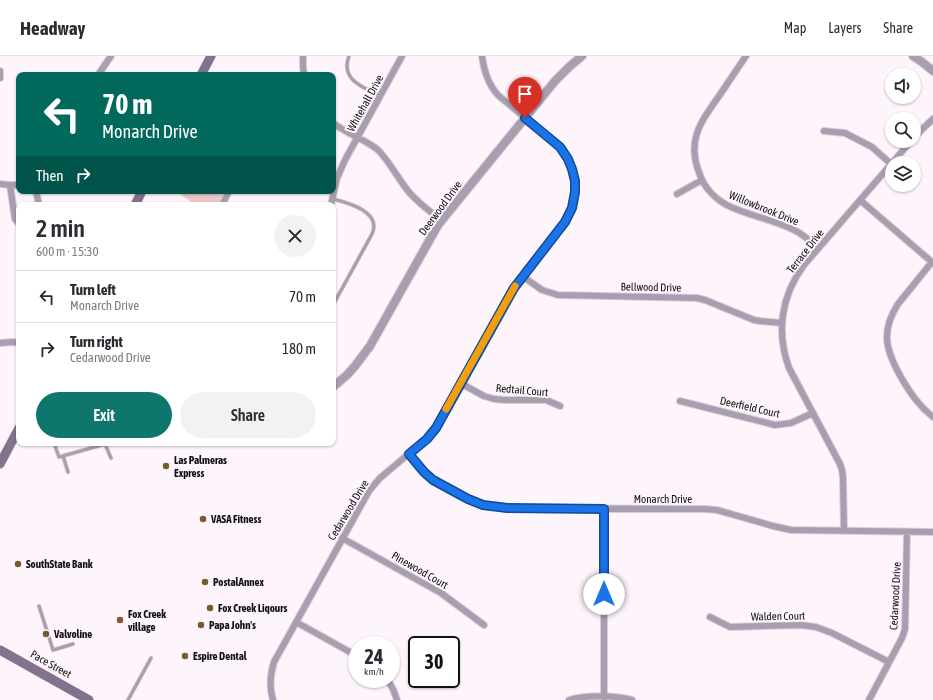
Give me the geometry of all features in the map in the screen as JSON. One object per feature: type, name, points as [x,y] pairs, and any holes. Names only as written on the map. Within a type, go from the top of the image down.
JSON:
[{"type":"main road","points":[[203,72],[211,56]]},
{"type":"main road","points":[[0,464],[16,434]]},
{"type":"main road","name":"Pace Street","points":[[0,650],[90,700]]},
{"type":"street","points":[[100,72],[111,56]]},
{"type":"street","points":[[303,56],[304,72]]},
{"type":"street","name":"Whitehall Drive","points":[[336,184],[340,170],[402,56]]},
{"type":"street","name":"Cedarwood Drive","points":[[273,700],[270,682],[275,660],[370,488],[433,432],[514,288],[567,220],[572,208],[575,187],[574,174],[571,164],[562,150],[493,90],[486,75],[482,56]]},
{"type":"street","name":"Deerwood Drive","points":[[336,384],[355,366],[370,346],[424,248],[442,220],[561,74],[582,56]]},
{"type":"street","name":"Willowbrook Drive","points":[[746,56],[698,128],[695,141],[695,156],[702,180],[711,193],[723,203],[738,210],[794,230],[818,248]]},
{"type":"street","points":[[912,56],[933,71]]},
{"type":"street","points":[[0,71],[0,78]]},
{"type":"street","points":[[921,130],[933,119]]},
{"type":"street","points":[[336,125],[378,151],[414,198],[442,220]]},
{"type":"street","points":[[824,131],[846,133],[872,148],[885,159]]},
{"type":"street","name":"Terrace Drive","points":[[898,156],[904,148]]},
{"type":"street","name":"Terrace Drive","points":[[844,530],[842,470],[814,413],[789,368],[782,344],[782,323],[788,292],[799,271],[885,171]]},
{"type":"street","points":[[677,194],[702,180]]},
{"type":"street","points":[[0,184],[16,185]]},
{"type":"street","points":[[10,185],[16,220]]},
{"type":"street","points":[[860,200],[933,262],[894,310],[889,323],[887,337],[889,351],[893,362],[912,395],[921,407],[933,417]]},
{"type":"street","name":"Bellwood Drive","points":[[522,276],[540,288],[558,295],[699,298],[754,320],[782,323]]},
{"type":"street","points":[[2,342],[16,343]]},
{"type":"street","name":"Redtail Court","points":[[460,383],[484,396],[494,399],[546,400],[560,406]]},
{"type":"street","name":"Deerfield Court","points":[[680,401],[775,425],[791,423],[814,413]]},
{"type":"street","name":"Monarch Drive","points":[[409,454],[433,480],[468,499],[483,505],[507,508],[709,509],[791,530],[933,532]]},
{"type":"street","points":[[604,509],[604,698]]},
{"type":"street","name":"Cedarwood Drive","points":[[869,700],[903,636],[905,627],[907,532]]},
{"type":"street","name":"Pinewood Court","points":[[342,538],[440,593],[484,625]]},
{"type":"street","name":"Walden Court","points":[[710,617],[730,627],[801,625],[816,627],[832,633],[889,662]]},
{"type":"street","points":[[296,622],[348,651]]},
{"type":"street","points":[[392,688],[397,700]]},
{"type":"street","points":[[569,700],[581,697],[620,697],[632,700]]},
{"type":"lane","points":[[349,56],[347,68],[351,79],[355,83],[380,96]]},
{"type":"lane","points":[[336,202],[347,203],[364,210],[372,219],[374,225],[372,234],[336,300]]},
{"type":"lane","points":[[55,446],[59,458],[100,446]]},
{"type":"lane","points":[[108,446],[111,458]]},
{"type":"lane","points":[[63,456],[68,472]]},
{"type":"lane","points":[[39,606],[53,650],[73,644]]},
{"type":"lane","points":[[128,700],[151,658]]},
{"type":"shaded area","points":[[180,194],[228,194],[224,202],[191,202]]},
{"type":"slow traffic","points":[[446,409],[515,286]]},
{"type":"place","name":"Las Palmeras Express","points":[[166,466]]},
{"type":"place","name":"VASA Fitness","points":[[203,519]]},
{"type":"place","name":"SouthState Bank","points":[[18,564]]},
{"type":"place","name":"PostalAnnex","points":[[205,582]]},
{"type":"place","name":"Fox Creek Liqours","points":[[210,608]]},
{"type":"place","name":"Fox Creek village","points":[[120,620]]},
{"type":"place","name":"Papa John's","points":[[201,625]]},
{"type":"place","name":"Valvoline","points":[[46,634]]},
{"type":"place","name":"Espire Dental","points":[[185,656]]},
{"type":"route","points":[[525,118],[560,147],[571,164],[575,181],[575,192],[572,208],[565,222],[514,288],[436,428],[427,439],[409,454],[433,480],[468,499],[483,505],[507,508],[604,509],[604,594]]}]
